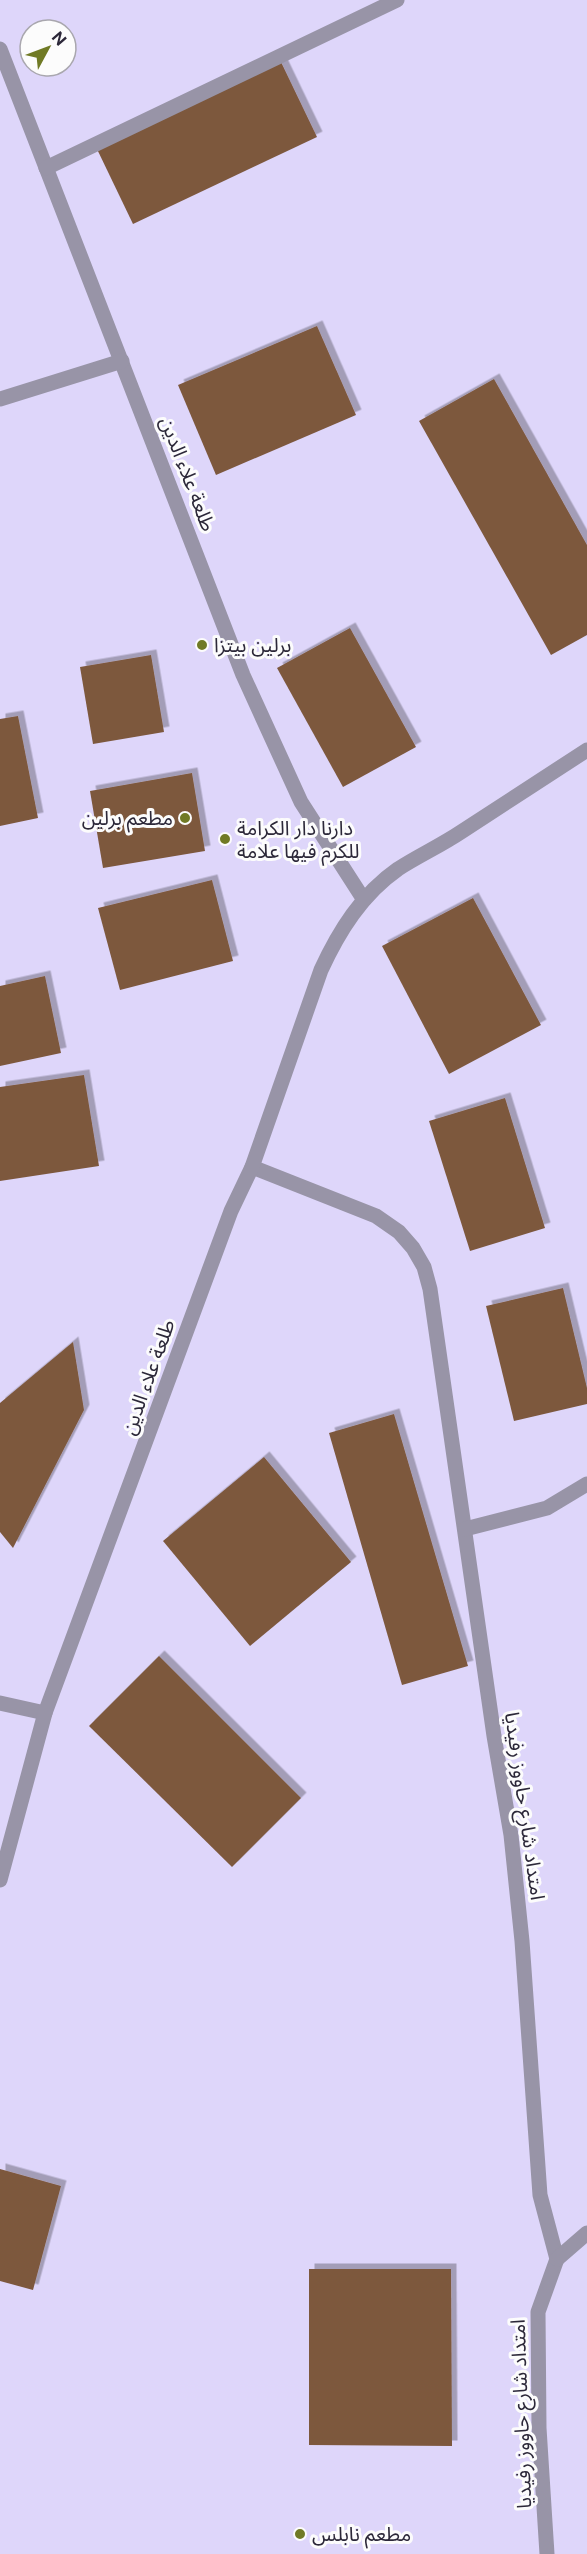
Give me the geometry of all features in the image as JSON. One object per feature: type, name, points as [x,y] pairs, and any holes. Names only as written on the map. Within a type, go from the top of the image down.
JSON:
[{"type":"street","points":[[46,168],[397,0]]},
{"type":"street","name":"طلعة علاء الدين","points":[[0,50],[243,675],[301,802],[364,900]]},
{"type":"street","points":[[0,399],[122,361]]},
{"type":"street","name":"طلعة علاء الدين","points":[[0,1881],[45,1713],[231,1211],[252,1167],[321,970],[333,943],[364,900],[396,871],[441,845],[587,750]]},
{"type":"street","name":"امتداد شارع حاووز رفيديا","points":[[252,1167],[376,1216],[399,1232],[413,1248],[424,1267],[430,1289],[494,1736],[511,1835],[522,1941],[540,2195],[557,2259],[537,2312],[539,2428],[547,2554]]},
{"type":"street","points":[[465,1530],[548,1508],[587,1484]]},
{"type":"street","points":[[0,1703],[45,1713]]},
{"type":"street","points":[[557,2259],[587,2233]]},
{"type":"building","points":[[280,60],[317,137],[133,224],[96,147]]},
{"type":"building","points":[[317,326],[356,415],[216,475],[178,385]]},
{"type":"building","points":[[494,379],[587,545],[587,635],[551,655],[419,421]]},
{"type":"building","points":[[350,628],[416,747],[343,787],[277,668]]},
{"type":"building","points":[[151,655],[164,732],[93,744],[80,667]]},
{"type":"building","points":[[18,716],[38,818],[0,826],[0,719]]},
{"type":"building","points":[[192,773],[205,851],[103,868],[90,791]]},
{"type":"building","points":[[212,880],[233,961],[120,990],[98,908]]},
{"type":"building","points":[[473,898],[541,1025],[449,1074],[382,946]]},
{"type":"building","points":[[45,976],[61,1053],[0,1066],[0,986]]},
{"type":"building","points":[[84,1075],[99,1166],[0,1181],[0,1087]]},
{"type":"building","points":[[505,1098],[545,1228],[470,1251],[429,1121]]},
{"type":"building","points":[[563,1288],[587,1388],[587,1404],[514,1421],[486,1306]]},
{"type":"building","points":[[73,1342],[84,1410],[13,1548],[0,1532],[0,1403]]},
{"type":"building","points":[[394,1414],[468,1666],[402,1685],[329,1433]]},
{"type":"building","points":[[264,1457],[351,1562],[250,1646],[163,1541]]},
{"type":"building","points":[[159,1656],[301,1798],[232,1867],[89,1726]]},
{"type":"building","points":[[0,2169],[61,2186],[33,2290],[0,2281]]},
{"type":"building","points":[[309,2269],[451,2269],[452,2446],[309,2445]]},
{"type":"place","name":"برلين بيتزا","points":[[202,645]]},
{"type":"place","name":"مطعم برلين","points":[[185,818]]},
{"type":"place","name":"دارنا دار الكرامة للكرم فيها علامة","points":[[225,839]]},
{"type":"place","name":"مطعم نابلس","points":[[300,2534]]}]
